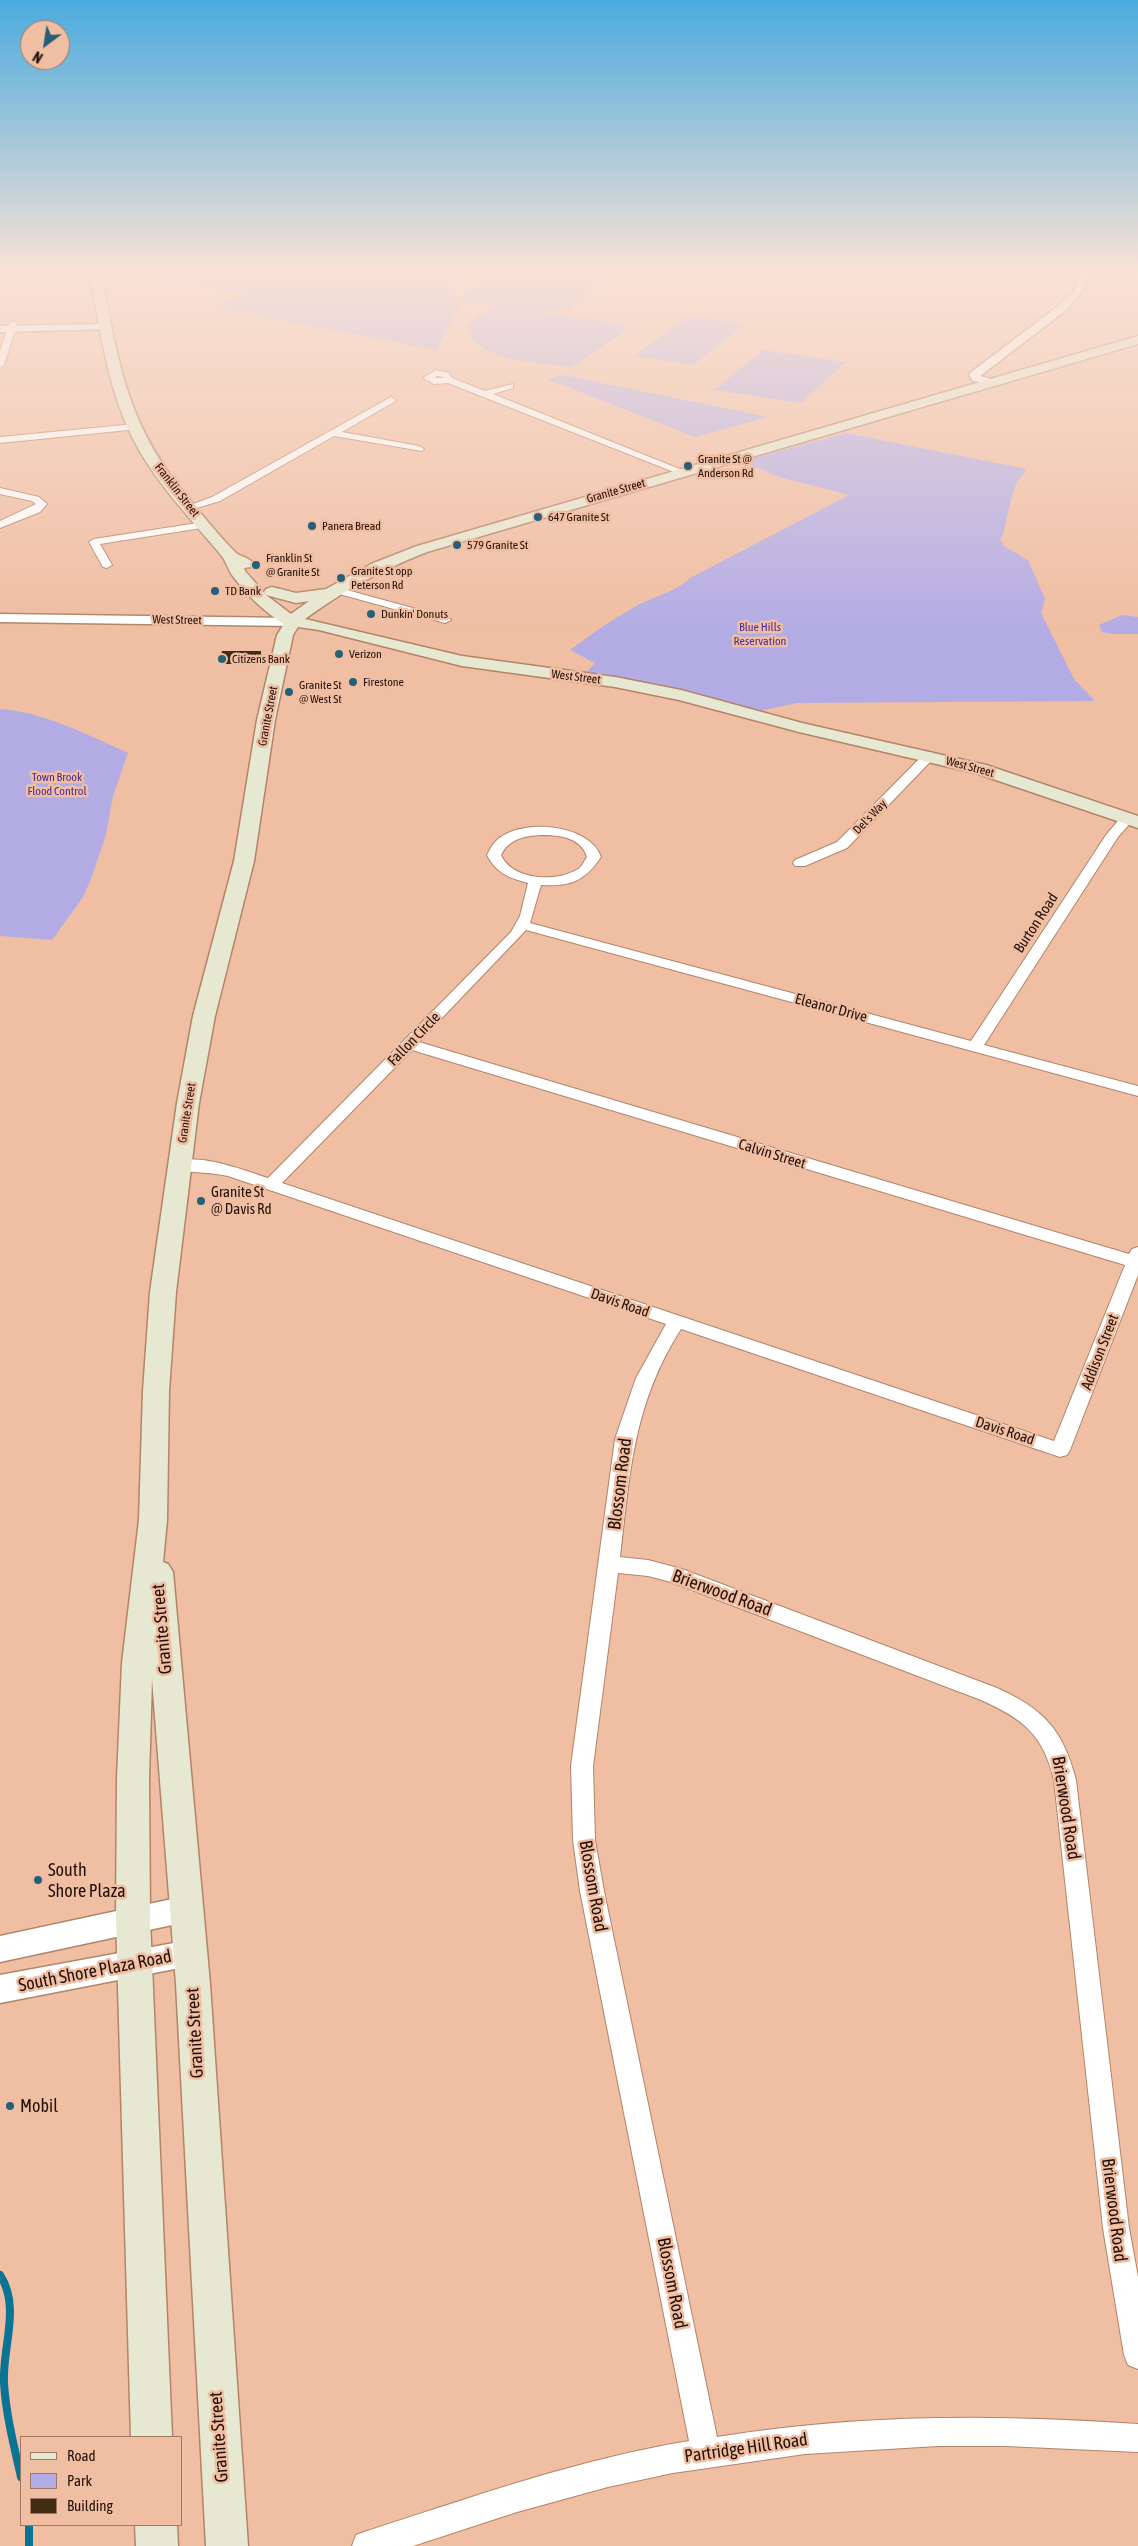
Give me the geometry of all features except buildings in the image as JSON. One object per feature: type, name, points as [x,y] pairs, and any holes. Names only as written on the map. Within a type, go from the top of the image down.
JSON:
[{"type":"main road","name":"Franklin Street","points":[[120,391],[134,427],[151,458],[231,557],[249,566],[276,612],[292,622]]},
{"type":"main road","name":"Granite Street","points":[[152,2436],[134,1963],[132,1809],[137,1663],[153,1520],[160,1339],[166,1260],[179,1164],[204,1016],[244,861],[280,652],[292,622],[334,591],[369,571],[422,549],[682,472],[968,391]]},
{"type":"main road","points":[[266,595],[300,598],[334,591]]},
{"type":"main road","name":"West Street","points":[[292,622],[319,626],[455,660],[660,691],[792,726],[929,756],[1012,778],[1132,821]]},
{"type":"main road","name":"Granite Street","points":[[153,1520],[190,1953],[227,2546]]},
{"type":"main road","points":[[156,2526],[157,2546]]},
{"type":"street","points":[[481,391],[682,472]]},
{"type":"street","points":[[487,393],[494,391]]},
{"type":"street","points":[[190,507],[216,499],[391,400]]},
{"type":"street","points":[[0,440],[134,427]]},
{"type":"street","points":[[333,433],[419,449]]},
{"type":"street","points":[[0,491],[35,498],[42,504],[36,510],[0,524]]},
{"type":"street","points":[[107,565],[94,542],[204,525]]},
{"type":"street","points":[[334,591],[445,620]]},
{"type":"street","points":[[214,620],[247,611],[266,595]]},
{"type":"street","name":"West Street","points":[[0,618],[292,622]]},
{"type":"street","name":"Del's Way","points":[[800,862],[826,854],[842,845],[929,756]]},
{"type":"street","name":"Burton Road","points":[[975,1046],[1116,831],[1132,821]]},
{"type":"street","points":[[547,831],[573,836],[587,844],[592,850],[594,857],[591,864],[580,873],[563,879],[535,881],[516,877],[501,870],[494,860],[494,853],[498,846],[510,838],[521,834],[547,831]]},
{"type":"street","name":"Fallon Circle","points":[[271,1185],[524,925],[535,881]]},
{"type":"street","name":"Eleanor Drive","points":[[524,925],[1138,1091]]},
{"type":"street","name":"Calvin Street","points":[[409,1044],[1136,1257]]},
{"type":"street","name":"Davis Road","points":[[179,1164],[222,1169],[1060,1450]]},
{"type":"street","name":"Addison Street","points":[[1060,1450],[1136,1257]]},
{"type":"street","name":"Blossom Road","points":[[676,1322],[655,1358],[627,1428],[582,1766],[584,1840],[592,1891],[706,2453]]},
{"type":"street","name":"Brierwood Road","points":[[610,1564],[648,1568],[676,1576],[989,1694],[1018,1708],[1048,1733],[1059,1755],[1065,1780],[1116,2228],[1138,2355]]},
{"type":"street","points":[[0,1949],[133,1918],[186,1908]]},
{"type":"street","name":"South Shore Plaza Road","points":[[0,1989],[190,1953]]},
{"type":"street","name":"Partridge Hill Road","points":[[367,2546],[608,2472],[706,2453],[798,2440],[930,2431],[1020,2431],[1138,2438]]},
{"type":"green space","points":[[577,391],[640,391],[768,417],[695,437]]},
{"type":"green space","points":[[719,391],[814,391],[801,403]]},
{"type":"green space","name":"Blue Hills Reservation","points":[[846,433],[1027,469],[1016,484],[1000,539],[1004,546],[1028,560],[1045,599],[1041,613],[1074,679],[1095,701],[797,703],[760,711],[675,688],[586,673],[595,663],[570,650],[605,625],[623,613],[673,590],[690,578],[849,495],[776,476],[743,461]]},
{"type":"green space","points":[[1122,615],[1138,617],[1138,634],[1102,632],[1099,625]]},
{"type":"green space","name":"Town Brook Flood Control","points":[[0,709],[49,719],[128,753],[113,796],[106,835],[91,879],[83,897],[52,940],[0,936]]},
{"type":"waterway","points":[[0,2275],[6,2287],[10,2314],[4,2370],[5,2395],[20,2472]]},
{"type":"waterway","points":[[29,2526],[29,2546]]},
{"type":"place","name":"Granite St @ Anderson Rd","points":[[688,466]]},
{"type":"place","name":"647 Granite St","points":[[538,517]]},
{"type":"place","name":"Panera Bread","points":[[312,526]]},
{"type":"place","name":"579 Granite St","points":[[457,545]]},
{"type":"place","name":"Franklin St @ Granite St","points":[[256,565]]},
{"type":"place","name":"Granite St opp Peterson Rd","points":[[341,578]]},
{"type":"place","name":"TD Bank","points":[[215,591]]},
{"type":"place","name":"Dunkin' Donuts","points":[[371,614]]},
{"type":"place","name":"Verizon","points":[[339,654]]},
{"type":"place","name":"Citizens Bank","points":[[222,659]]},
{"type":"place","name":"Firestone","points":[[353,682]]},
{"type":"place","name":"Granite St @ West St","points":[[289,692]]},
{"type":"place","name":"Granite St @ Davis Rd","points":[[201,1201]]},
{"type":"place","name":"South Shore Plaza","points":[[38,1880]]},
{"type":"place","name":"Mobil","points":[[10,2106]]}]
